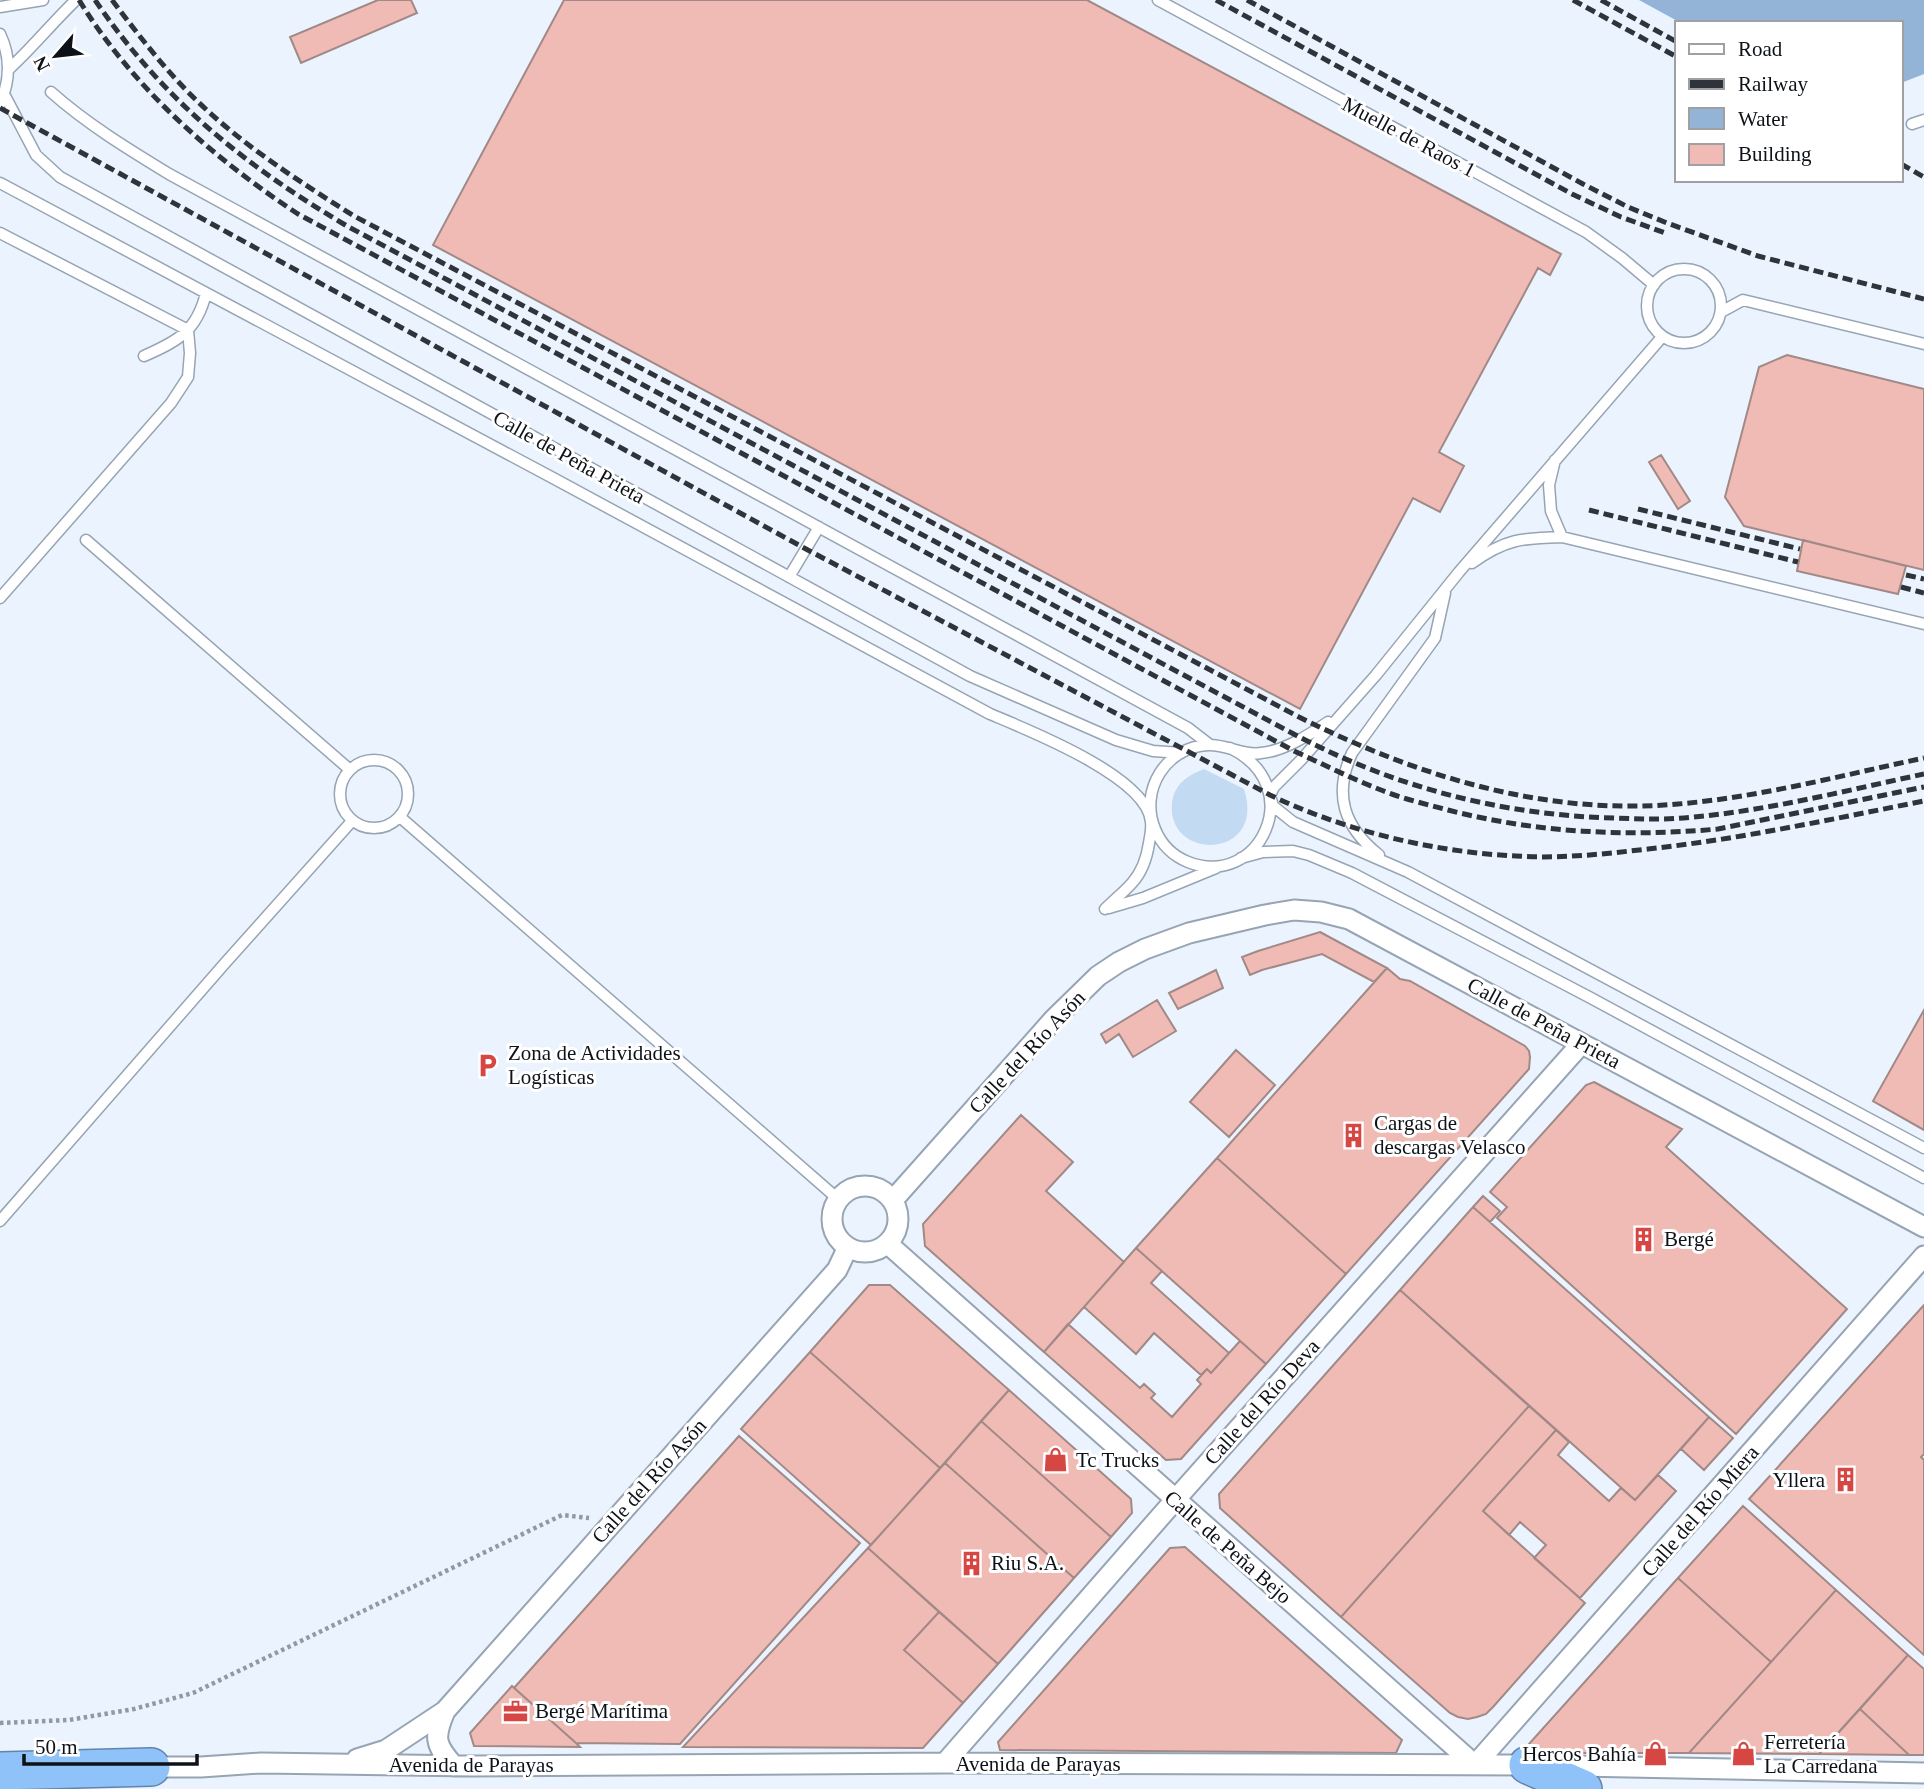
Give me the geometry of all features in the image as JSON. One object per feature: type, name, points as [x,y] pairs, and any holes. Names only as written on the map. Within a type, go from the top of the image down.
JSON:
[{"type":"highway","points":[[1528,1765],[1583,1789]]},
{"type":"highway","points":[[0,1771],[151,1768]]},
{"type":"street","name":"Calle de Peña Prieta","points":[[1145,949],[1237,920],[1294,910],[1321,912],[1349,919],[1924,1227]]},
{"type":"street","name":"Calle del Río Asón","points":[[893,1200],[1074,998],[1098,976],[1145,949]]},
{"type":"street","name":"Calle del Río Deva","points":[[945,1763],[1581,1044]]},
{"type":"street","points":[[863,1185],[876,1187],[885,1191],[893,1200],[899,1219],[897,1230],[888,1244],[867,1252],[848,1247],[836,1235],[832,1222],[833,1210],[838,1199],[848,1190],[863,1185]]},
{"type":"street","name":"Calle de Peña Bejo","points":[[888,1244],[1475,1765]]},
{"type":"street","name":"Calle del Río Asón","points":[[344,1764],[386,1750],[444,1711],[837,1270],[848,1247]]},
{"type":"street","name":"Calle del Río Miera","points":[[1475,1765],[1924,1256]]},
{"type":"street","points":[[444,1711],[437,1730],[437,1741],[443,1754],[454,1766]]},
{"type":"street","name":"Avenida de Parayas","points":[[151,1768],[261,1763],[454,1766],[945,1763],[1528,1765],[1924,1773]]},
{"type":"lane","points":[[0,8],[43,0]]},
{"type":"lane","points":[[9,69],[76,0]]},
{"type":"lane","name":"Muelle de Raos 1","points":[[1157,0],[1586,232],[1654,285]]},
{"type":"lane","points":[[0,34],[7,52],[9,69],[2,99]]},
{"type":"lane","points":[[51,92],[70,109],[169,174],[1176,721],[1210,745]]},
{"type":"lane","name":"Calle de Peña Prieta","points":[[2,99],[36,155],[60,177],[970,676],[1116,740],[1153,751],[1181,753]]},
{"type":"lane","points":[[1912,124],[1924,120]]},
{"type":"lane","name":"Calle de Peña Prieta","points":[[0,183],[990,714],[1061,745],[1134,790],[1152,820]]},
{"type":"lane","points":[[0,233],[188,330]]},
{"type":"lane","points":[[1678,270],[1692,270],[1705,276],[1715,287],[1721,312],[1714,328],[1703,338],[1689,343],[1675,342],[1662,337],[1652,326],[1647,312],[1647,298],[1664,275],[1678,270]]},
{"type":"lane","points":[[144,356],[171,344],[188,330],[201,313],[206,293]]},
{"type":"lane","points":[[1721,312],[1743,300],[1924,344]]},
{"type":"lane","points":[[0,598],[171,403],[188,377],[188,330]]},
{"type":"lane","points":[[1152,820],[1147,856],[1138,874],[1105,909],[1143,898],[1241,858],[1258,843],[1271,811],[1270,797],[1274,787],[1376,675],[1459,572],[1662,337]]},
{"type":"lane","points":[[1556,458],[1549,485],[1551,511],[1562,537]]},
{"type":"lane","points":[[789,577],[819,527]]},
{"type":"lane","points":[[1459,572],[1484,554],[1508,542],[1530,537],[1562,537],[1924,624]]},
{"type":"lane","points":[[86,540],[349,769]]},
{"type":"lane","points":[[1388,862],[1365,842],[1350,819],[1343,800],[1343,780],[1352,753],[1435,638],[1446,589]]},
{"type":"lane","points":[[1229,863],[1196,865],[1181,859],[1168,849],[1152,820],[1152,789],[1158,774],[1168,762],[1197,746],[1210,745],[1257,754],[1267,752],[1301,738],[1338,716]]},
{"type":"lane","points":[[1230,748],[1252,762],[1266,783],[1273,806],[1293,822],[1388,862],[1477,907],[1924,1148]]},
{"type":"lane","points":[[376,759],[388,762],[401,771],[407,782],[409,795],[400,817],[379,828],[367,828],[352,821],[340,800],[340,787],[349,769],[362,761],[376,759]]},
{"type":"lane","points":[[400,817],[838,1199]]},
{"type":"lane","points":[[0,1221],[352,821]]},
{"type":"lane","name":"Calle de Peña Prieta","points":[[1241,858],[1263,852],[1293,851],[1352,873],[1601,1003],[1924,1178]]},
{"type":"path","points":[[0,1723],[69,1720],[134,1709],[193,1693],[562,1515],[614,1521]]},
{"type":"shaded area","points":[[1204,769],[1244,789],[1247,812],[1242,829],[1230,840],[1214,845],[1198,843],[1184,836],[1174,822],[1172,803],[1179,785],[1187,777]]},
{"type":"water","points":[[1639,0],[1924,0],[1924,74],[1903,82],[1903,21],[1677,21]]},
{"type":"building","points":[[378,0],[411,0],[417,13],[301,63],[290,37]]},
{"type":"building","points":[[564,0],[1087,0],[1561,254],[1550,275],[1538,268],[1439,452],[1464,466],[1440,512],[1413,498],[1300,709],[433,245]]},
{"type":"building","points":[[1787,355],[1924,389],[1924,570],[1744,526],[1725,497],[1759,367]]},
{"type":"building","points":[[1661,455],[1690,501],[1678,509],[1649,462]]},
{"type":"building","points":[[1803,540],[1906,566],[1898,594],[1797,571]]},
{"type":"building","points":[[1320,932],[1387,968],[1374,982],[1322,954],[1250,975],[1242,957]]},
{"type":"building","name":"Cargas de descargas Velasco","points":[[1387,968],[1400,979],[1410,981],[1525,1046],[1529,1051],[1529,1069],[1346,1274],[1217,1158]]},
{"type":"building","points":[[1216,970],[1223,988],[1178,1009],[1169,993]]},
{"type":"building","points":[[1157,1000],[1176,1031],[1133,1057],[1119,1034],[1106,1043],[1101,1034]]},
{"type":"building","points":[[1924,1010],[1924,1130],[1873,1101]]},
{"type":"building","points":[[1236,1050],[1275,1085],[1229,1137],[1190,1102]]},
{"type":"building","name":"Bergé","points":[[1594,1082],[1682,1129],[1666,1147],[1847,1309],[1736,1434],[1497,1218],[1507,1207],[1490,1192],[1586,1085]]},
{"type":"building","points":[[1021,1115],[1073,1162],[1046,1191],[1124,1262],[1044,1352],[925,1246],[923,1224]]},
{"type":"building","points":[[1217,1158],[1346,1274],[1266,1364],[1136,1248]]},
{"type":"building","points":[[1483,1196],[1500,1211],[1490,1222],[1473,1207]]},
{"type":"building","points":[[1473,1207],[1709,1417],[1635,1500],[1400,1290]]},
{"type":"building","points":[[1136,1248],[1162,1271],[1151,1283],[1229,1353],[1211,1373],[1207,1369],[1201,1375],[1154,1333],[1136,1354],[1084,1307]]},
{"type":"building","points":[[869,1285],[890,1285],[1009,1390],[940,1468],[810,1352]]},
{"type":"building","points":[[1400,1290],[1529,1406],[1341,1617],[1220,1508],[1219,1494]]},
{"type":"building","name":"Yllera","points":[[1924,1305],[1924,1454],[1921,1457],[1924,1460],[1924,1655],[1749,1499]]},
{"type":"building","points":[[1068,1324],[1140,1388],[1144,1384],[1155,1394],[1151,1398],[1172,1417],[1201,1384],[1197,1380],[1207,1369],[1211,1373],[1240,1341],[1266,1364],[1181,1459],[1166,1460],[1044,1352]]},
{"type":"building","points":[[810,1352],[940,1468],[871,1545],[741,1429]]},
{"type":"building","name":"Tc Trucks","points":[[1009,1390],[1131,1499],[1132,1513],[1111,1537],[981,1421]]},
{"type":"building","points":[[1529,1406],[1556,1430],[1483,1511],[1585,1603],[1486,1714],[1468,1719],[1458,1717],[1450,1713],[1341,1617]]},
{"type":"building","name":"Yllera","points":[[1709,1417],[1733,1438],[1704,1470],[1681,1449]]},
{"type":"building","name":"Riu S.A.","points":[[981,1421],[1111,1537],[1074,1578],[945,1463]]},
{"type":"building","points":[[1556,1430],[1569,1442],[1558,1455],[1609,1501],[1621,1488],[1635,1500],[1658,1475],[1676,1491],[1580,1598],[1534,1558],[1546,1545],[1520,1522],[1509,1535],[1483,1511]]},
{"type":"building","points":[[739,1436],[860,1543],[680,1744],[576,1743],[514,1688]]},
{"type":"building","name":"Riu S.A.","points":[[945,1463],[1074,1578],[998,1664],[868,1548]]},
{"type":"building","points":[[1743,1506],[1836,1590],[1771,1662],[1678,1578]]},
{"type":"building","points":[[1185,1547],[1402,1740],[1396,1753],[1000,1750],[998,1742],[1170,1548]]},
{"type":"building","points":[[868,1548],[939,1612],[904,1650],[963,1703],[923,1748],[683,1747]]},
{"type":"building","points":[[1678,1578],[1771,1662],[1689,1753],[1529,1753],[1528,1745]]},
{"type":"building","points":[[1836,1590],[1908,1655],[1819,1754],[1689,1753]]},
{"type":"building","name":"Riu S.A.","points":[[939,1612],[998,1664],[963,1703],[904,1650]]},
{"type":"building","points":[[1908,1655],[1924,1669],[1924,1755],[1909,1755],[1860,1709]]},
{"type":"building","name":"Bergé Marítima","points":[[512,1686],[580,1747],[474,1746],[470,1733]]},
{"type":"building","points":[[1860,1709],[1909,1755],[1819,1754]]},
{"type":"railway","points":[[79,0],[124,63],[177,119],[236,169],[298,214],[1294,751],[1359,781],[1406,799],[1481,818],[1549,828],[1616,833],[1718,829],[1924,787]]},
{"type":"railway","points":[[95,0],[149,69],[208,128],[274,179],[347,226],[1288,731],[1366,767],[1405,782],[1487,804],[1571,816],[1644,819],[1684,818],[1752,810],[1924,774]]},
{"type":"railway","points":[[112,0],[170,73],[209,113],[269,160],[354,216],[1299,717],[1389,757],[1435,774],[1530,797],[1579,804],[1628,806],[1678,804],[1740,796],[1924,758]]},
{"type":"railway","points":[[1216,0],[1572,194],[1621,217],[1668,234]]},
{"type":"railway","points":[[1247,0],[1628,207],[1758,256],[1924,299]]},
{"type":"railway","points":[[1573,0],[1675,56]]},
{"type":"railway","points":[[1601,0],[1675,41]]},
{"type":"railway","points":[[0,108],[806,549],[1270,795],[1328,819],[1390,838],[1453,850],[1532,857],[1566,856],[1717,840],[1924,801]]},
{"type":"railway","points":[[1903,165],[1924,177]]},
{"type":"railway","points":[[1638,509],[1800,549]]},
{"type":"railway","points":[[1589,510],[1798,562]]},
{"type":"railway","points":[[1906,575],[1924,579]]},
{"type":"railway","points":[[1901,587],[1924,593]]},
{"type":"place","name":"Zona de Actividades Logísticas","points":[[488,1065]]},
{"type":"place","name":"Cargas de descargas Velasco","points":[[1354,1135]]},
{"type":"place","name":"Bergé","points":[[1644,1239]]},
{"type":"place","name":"Tc Trucks","points":[[1056,1460]]},
{"type":"place","name":"Yllera","points":[[1845,1480]]},
{"type":"place","name":"Riu S.A.","points":[[971,1563]]},
{"type":"place","name":"Bergé Marítima","points":[[515,1711]]},
{"type":"place","name":"Hercos Bahía","points":[[1656,1754]]},
{"type":"place","name":"Ferretería La Carredana","points":[[1744,1754]]}]
